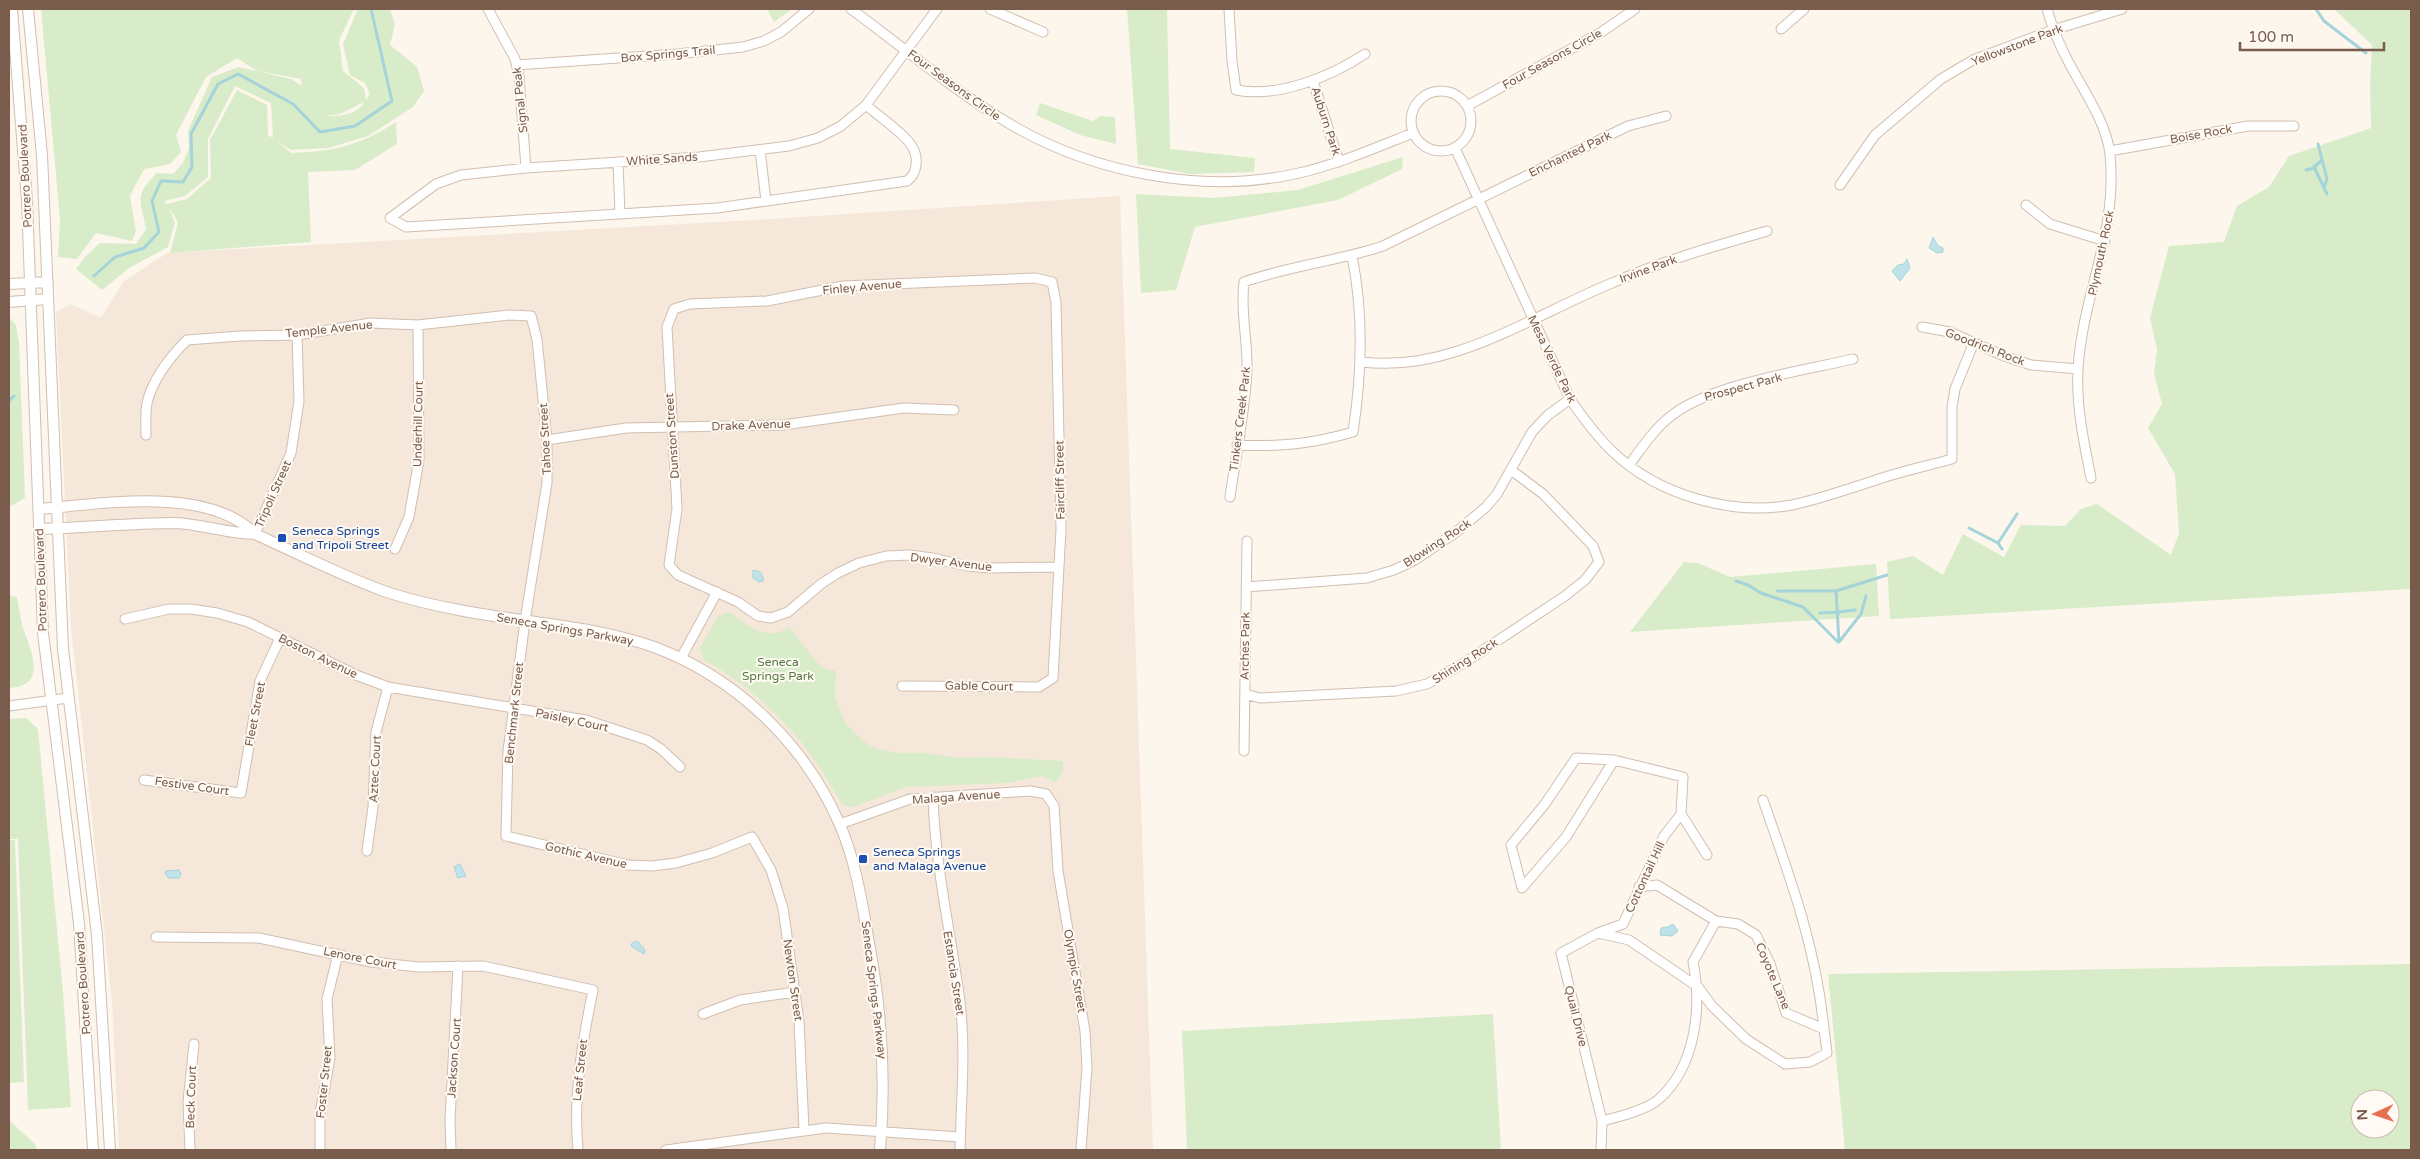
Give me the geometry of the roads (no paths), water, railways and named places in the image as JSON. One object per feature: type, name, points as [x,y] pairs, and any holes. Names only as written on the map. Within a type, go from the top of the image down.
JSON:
[{"type":"street","name":"Potrero Boulevard","points":[[12,9],[24,138],[40,529],[39,568],[43,633],[79,922],[93,1150]]},
{"type":"street","name":"Signal Peak","points":[[488,9],[509,45],[520,76],[526,168]]},
{"type":"street","name":"Box Springs Trail","points":[[516,65],[677,54],[743,47],[764,41],[781,32],[808,9]]},
{"type":"street","name":"Four Seasons Circle","points":[[851,9],[982,107],[1011,125],[1067,151],[1103,164],[1157,176],[1233,181],[1298,174],[1339,162],[1413,133]]},
{"type":"street","name":"White Sands","points":[[620,214],[406,227],[390,218],[427,190],[448,179],[481,172],[760,150],[789,146],[818,138],[841,126],[866,105],[908,51],[936,9]]},
{"type":"street","points":[[990,9],[1043,32]]},
{"type":"street","points":[[1229,9],[1236,90],[1262,91],[1313,81],[1340,70],[1365,54]]},
{"type":"street","name":"Four Seasons Circle","points":[[1467,106],[1600,33],[1635,9]]},
{"type":"street","points":[[1781,29],[1804,9]]},
{"type":"street","name":"Plymouth Rock","points":[[2046,9],[2053,30],[2099,118],[2110,151],[2112,187],[2105,241],[2086,322],[2078,370],[2083,440],[2091,478]]},
{"type":"street","name":"Yellowstone Park","points":[[1840,185],[1875,135],[1941,79],[1973,60],[2053,30],[2122,9]]},
{"type":"street","name":"Potrero Boulevard","points":[[29,13],[42,155],[57,529],[68,698],[97,935],[110,1150]]},
{"type":"street","name":"Auburn Park","points":[[1313,81],[1339,162]]},
{"type":"street","points":[[1442,90],[1452,92],[1467,106],[1471,115],[1468,134],[1455,148],[1445,151],[1426,148],[1413,133],[1411,113],[1416,104],[1427,94],[1442,90]]},
{"type":"street","points":[[618,162],[620,214],[717,208],[766,202],[900,183],[912,177],[916,169],[911,144],[866,105]]},
{"type":"street","name":"Enchanted Park","points":[[1244,282],[1272,272],[1352,256],[1384,246],[1628,126],[1666,116]]},
{"type":"street","name":"Boise Rock","points":[[2110,151],[2248,126],[2294,126]]},
{"type":"street","name":"Mesa Verde Park","points":[[1455,148],[1570,399],[1596,436],[1629,465],[1644,476],[1683,494],[1725,504],[1767,507],[1819,499],[1878,479],[1952,459],[1952,407],[1955,389],[1974,342]]},
{"type":"street","points":[[760,150],[766,202]]},
{"type":"street","points":[[2026,206],[2050,224],[2105,241]]},
{"type":"street","name":"Irvine Park","points":[[1362,362],[1385,365],[1438,358],[1469,347],[1596,289],[1655,266],[1767,230]]},
{"type":"street","points":[[1237,445],[1275,447],[1313,443],[1353,432],[1362,362],[1358,285],[1352,256]]},
{"type":"street","name":"Finley Avenue","points":[[674,309],[690,304],[767,301],[843,286],[1035,278],[1052,282]]},
{"type":"street","points":[[9,284],[48,282]]},
{"type":"street","name":"Faircliff Street","points":[[1052,282],[1056,302],[1061,460],[1053,678]]},
{"type":"street","name":"Tinkers Creek Park","points":[[1230,497],[1247,370],[1242,301],[1244,282]]},
{"type":"street","points":[[9,302],[48,299]]},
{"type":"street","name":"Dunston Street","points":[[674,309],[667,326],[677,509],[669,564],[678,575],[717,592]]},
{"type":"street","name":"Temple Avenue","points":[[146,435],[146,405],[151,391],[171,356],[187,340],[297,335],[351,325],[418,325],[509,315],[531,316]]},
{"type":"street","name":"Tahoe Street","points":[[525,621],[547,482],[548,440],[537,339],[531,316]]},
{"type":"street","name":"Underhill Court","points":[[395,549],[409,517],[419,460],[418,325]]},
{"type":"street","name":"Goodrich Rock","points":[[1922,327],[1950,332],[2004,356],[2031,365],[2078,370]]},
{"type":"street","name":"Tripoli Street","points":[[255,534],[291,453],[299,401],[297,335]]},
{"type":"street","name":"Prospect Park","points":[[1629,465],[1670,416],[1699,399],[1762,380],[1852,359]]},
{"type":"street","name":"Blowing Rock","points":[[1246,587],[1367,578],[1394,570],[1415,560],[1474,520],[1497,494],[1532,432],[1548,414],[1570,399]]},
{"type":"street","name":"Drake Avenue","points":[[548,440],[626,428],[783,425],[904,408],[954,410]]},
{"type":"street","name":"Shining Rock","points":[[1245,694],[1260,698],[1370,693],[1396,691],[1427,684],[1464,663],[1565,596],[1585,580],[1599,562],[1593,546],[1543,494],[1511,470]]},
{"type":"street","name":"Seneca Springs Parkway","points":[[39,509],[141,502],[194,506],[218,512],[239,522],[255,534],[381,590],[461,611],[627,638],[681,658],[731,687],[762,714],[792,746],[816,778],[840,824],[860,891],[872,960],[880,1025],[884,1081],[880,1150]]},
{"type":"street","name":"Seneca Springs Parkway","points":[[40,529],[176,523],[240,534],[255,534]]},
{"type":"street","name":"Arches Park","points":[[1244,751],[1247,541]]},
{"type":"street","name":"Dwyer Avenue","points":[[717,592],[738,602],[758,616],[771,618],[788,612],[838,572],[859,563],[886,556],[918,556],[967,566],[990,568],[1058,567]]},
{"type":"street","points":[[681,658],[717,592]]},
{"type":"street","name":"Boston Avenue","points":[[125,619],[154,611],[191,609],[217,613],[248,622],[356,676],[388,687],[512,708]]},
{"type":"street","name":"Benchmark Street","points":[[506,836],[508,751],[512,708],[525,621]]},
{"type":"street","name":"Fleet Street","points":[[241,794],[260,681],[280,638]]},
{"type":"street","name":"Gable Court","points":[[902,686],[1039,687],[1053,678]]},
{"type":"street","name":"Aztec Court","points":[[367,851],[373,806],[376,732],[388,687]]},
{"type":"street","points":[[9,706],[68,698]]},
{"type":"street","name":"Paisley Court","points":[[512,708],[586,720],[625,732],[647,740],[661,749],[680,767]]},
{"type":"street","points":[[1614,760],[1566,837],[1522,888],[1511,845],[1545,804],[1576,758],[1614,760],[1683,777],[1681,814],[1707,856]]},
{"type":"street","name":"Festive Court","points":[[144,780],[241,794]]},
{"type":"street","name":"Malaga Avenue","points":[[840,824],[902,802],[933,797],[1030,791],[1046,794]]},
{"type":"street","name":"Olympic Street","points":[[1046,794],[1054,806],[1058,871],[1085,1031],[1087,1067],[1081,1150]]},
{"type":"street","name":"Estancia Street","points":[[933,797],[937,860],[960,1002],[963,1065],[960,1150]]},
{"type":"street","points":[[1598,933],[1629,940],[1698,987],[1712,1006],[1746,1039],[1785,1064],[1810,1062],[1828,1053],[1820,994],[1801,906],[1763,800]]},
{"type":"street","name":"Cottontail Hill","points":[[1598,933],[1623,924],[1664,836],[1681,814]]},
{"type":"street","name":"Gothic Avenue","points":[[506,836],[628,865],[652,866],[676,863],[712,853],[752,837]]},
{"type":"street","name":"Newton Street","points":[[752,837],[770,870],[783,908],[799,1020],[804,1130]]},
{"type":"street","name":"Coyote Lane","points":[[1639,887],[1657,885],[1716,922],[1738,924],[1756,935],[1770,964],[1786,1013],[1824,1029]]},
{"type":"street","points":[[1601,1150],[1602,1121],[1622,1116],[1658,1100],[1681,1074],[1696,1023],[1698,987],[1693,962],[1716,922]]},
{"type":"street","name":"Quail Drive","points":[[1598,933],[1560,953],[1602,1121]]},
{"type":"street","name":"Lenore Court","points":[[156,937],[259,938],[396,966],[498,968],[593,990]]},
{"type":"street","name":"Foster Street","points":[[320,1150],[320,1113],[330,1058],[327,999],[338,954]]},
{"type":"street","name":"Jackson Court","points":[[451,1150],[450,1120],[458,966]]},
{"type":"street","name":"Leaf Street","points":[[578,1150],[576,1127],[582,1042],[593,990]]},
{"type":"street","points":[[704,1014],[740,1000],[795,992]]},
{"type":"street","name":"Beck Court","points":[[190,1150],[188,1102],[194,1044]]},
{"type":"street","points":[[666,1150],[826,1128],[960,1137]]},
{"type":"water","points":[[1933,237],[1938,246],[1943,248],[1943,252],[1937,253],[1929,248]]},
{"type":"water","points":[[1907,259],[1910,268],[1900,281],[1892,271],[1898,265],[1904,264]]},
{"type":"water","points":[[753,570],[760,572],[763,581],[759,582],[753,578]]},
{"type":"water","points":[[460,864],[466,876],[458,878],[454,867]]},
{"type":"water","points":[[179,870],[181,874],[179,878],[169,878],[165,874],[166,871]]},
{"type":"water","points":[[1673,924],[1678,931],[1672,936],[1660,935],[1661,928]]},
{"type":"water","points":[[637,941],[645,950],[644,954],[631,946],[632,943]]},
{"type":"waterway","points":[[94,276],[115,257],[144,248],[159,232],[152,201],[161,181],[183,182],[192,167],[191,134],[218,84],[238,74],[293,104],[320,132],[355,126],[392,101],[371,9]]},
{"type":"waterway","points":[[2316,9],[2324,21],[2366,53]]},
{"type":"waterway","points":[[2318,144],[2327,179],[2324,187]]},
{"type":"waterway","points":[[2321,161],[2314,167],[2327,194]]},
{"type":"waterway","points":[[2306,170],[2315,168]]},
{"type":"waterway","points":[[9,401],[14,396]]},
{"type":"waterway","points":[[1998,543],[2017,514]]},
{"type":"waterway","points":[[1969,528],[1998,543],[2002,549]]},
{"type":"waterway","points":[[1866,596],[1861,614],[1839,642],[1836,591],[1887,575]]},
{"type":"waterway","points":[[1736,581],[1748,585],[1761,593],[1803,607],[1838,642]]},
{"type":"waterway","points":[[1777,591],[1836,591]]},
{"type":"waterway","points":[[1838,614],[1838,612],[1855,610]]},
{"type":"waterway","points":[[1820,613],[1838,612],[1838,614]]},
{"type":"place","name":"Seneca Springs and Tripoli Street","points":[[282,538]]},
{"type":"place","name":"Seneca Springs and Malaga Avenue","points":[[863,859]]},
{"type":"park label","name":"Seneca Springs Park","points":[[778,669]]}]
